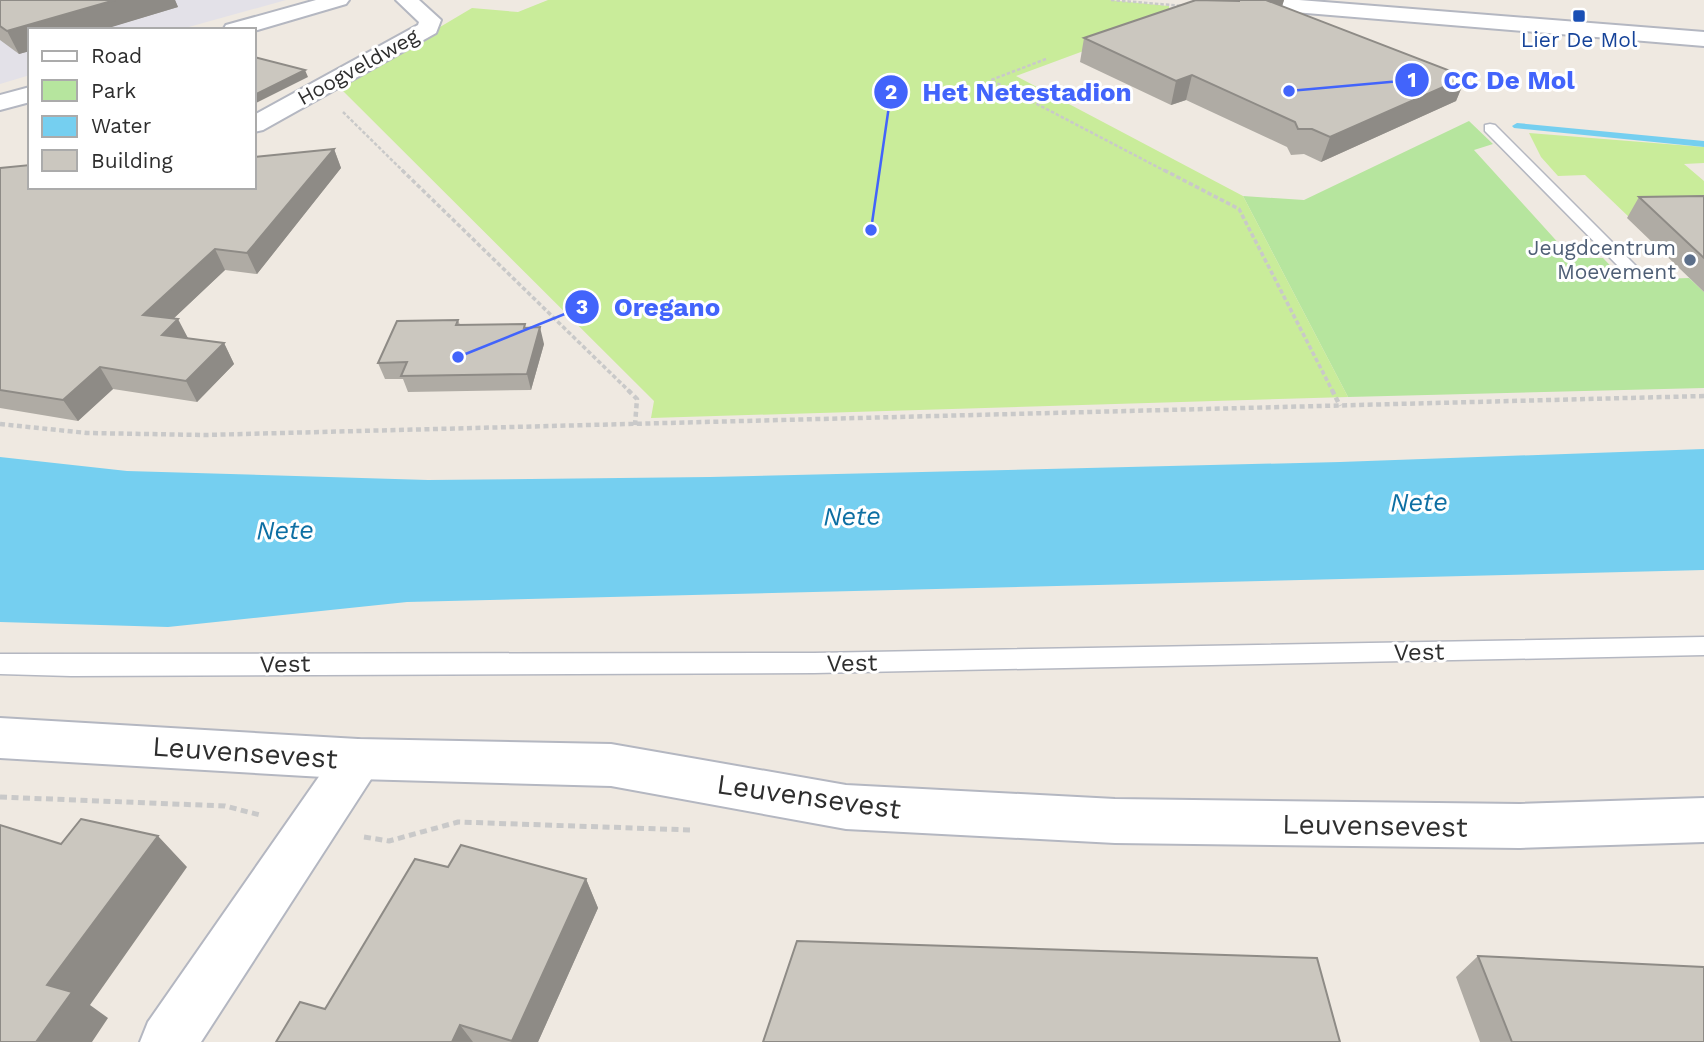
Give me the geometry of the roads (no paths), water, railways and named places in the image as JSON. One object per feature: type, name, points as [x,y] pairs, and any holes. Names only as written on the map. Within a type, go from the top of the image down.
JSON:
[{"type":"street","points":[[241,28],[339,0]]},
{"type":"street","name":"Hoogveldweg","points":[[256,124],[428,27],[430,20],[406,0]]},
{"type":"street","points":[[1222,0],[1704,39]]},
{"type":"street","points":[[0,103],[28,95]]},
{"type":"street","name":"Leuvensevest","points":[[0,737],[358,759],[611,765],[846,807],[1115,821],[1520,826],[1704,820]]},
{"type":"street","points":[[168,1042],[358,759]]},
{"type":"lane","points":[[1490,128],[1630,269]]},
{"type":"lane","name":"Vest","points":[[0,664],[814,663],[1704,646]]},
{"type":"water","name":"Nete","points":[[1704,449],[1704,570],[407,602],[168,627],[0,622],[0,457],[127,471],[428,480],[710,477],[1340,462]]},
{"type":"waterway","points":[[1517,126],[1704,144]]},
{"type":"place","name":"Lier De Mol","points":[[1579,16]]},
{"type":"place","name":"CC De Mol","points":[[1289,91]]},
{"type":"place","name":"Het Netestadion","points":[[871,230]]},
{"type":"place","name":"Jeugdcentrum Moevement","points":[[1690,260]]},
{"type":"place","name":"Oregano","points":[[458,357]]}]
